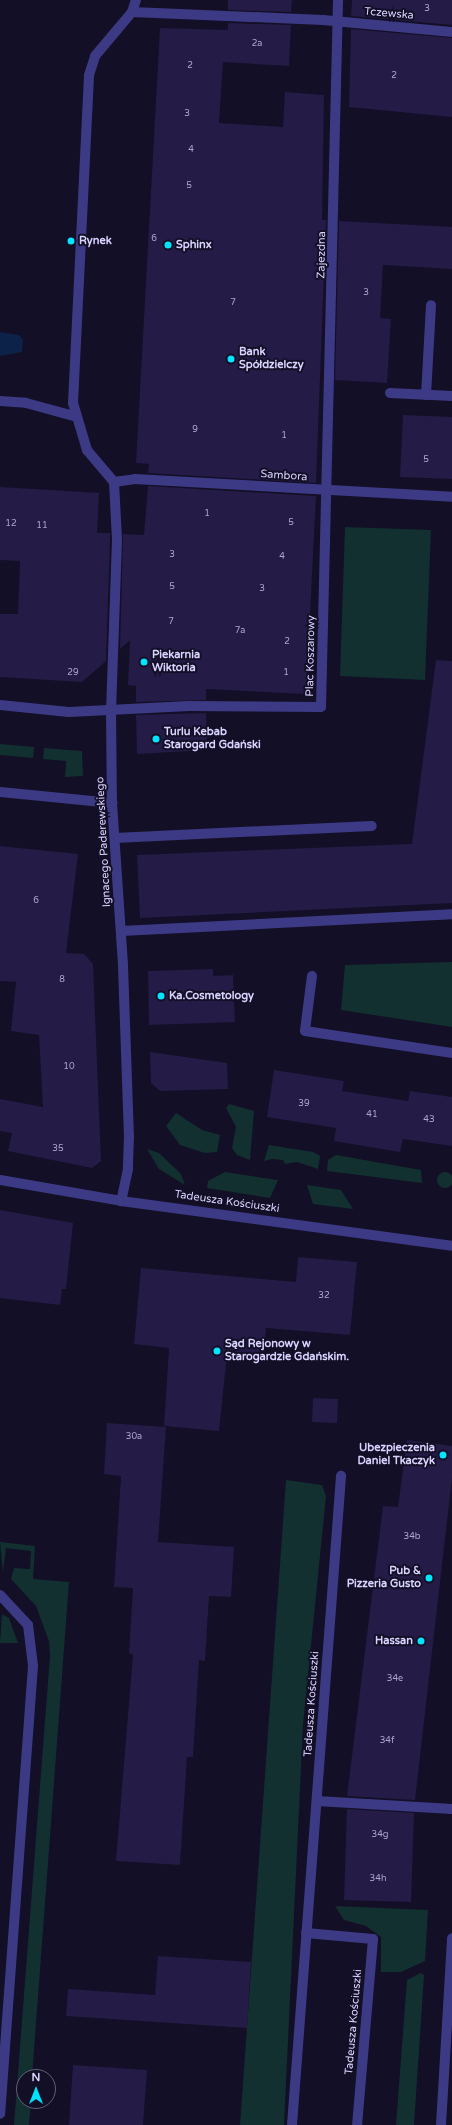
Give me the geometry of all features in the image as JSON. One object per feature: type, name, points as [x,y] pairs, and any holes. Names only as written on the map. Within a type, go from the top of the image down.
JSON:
[{"type":"street","points":[[114,482],[87,450],[74,416],[89,75],[96,56],[132,12],[136,0]]},
{"type":"street","name":"Zajezdna","points":[[328,491],[336,21],[338,0]]},
{"type":"street","name":"Tczewska","points":[[132,12],[336,21],[452,32]]},
{"type":"street","points":[[426,395],[431,305]]},
{"type":"street","points":[[390,393],[452,396]]},
{"type":"street","points":[[0,401],[26,402],[74,416]]},
{"type":"street","name":"Sambora","points":[[114,482],[135,479],[452,497]]},
{"type":"street","name":"Ignacego Paderewskiego","points":[[114,482],[117,540],[111,712],[112,803],[120,931],[129,1136],[128,1169],[121,1200]]},
{"type":"street","name":"Plac Koszarowy","points":[[111,712],[189,706],[321,707],[328,491]]},
{"type":"street","points":[[0,705],[69,712],[111,712]]},
{"type":"street","points":[[0,792],[112,803]]},
{"type":"street","points":[[115,838],[372,826]]},
{"type":"street","points":[[120,931],[452,914]]},
{"type":"street","points":[[312,976],[305,1030],[452,1053]]},
{"type":"street","name":"Tadeusza Kościuszki","points":[[0,1180],[121,1200],[452,1246]]},
{"type":"street","name":"Tadeusza Kościuszki","points":[[292,2125],[341,1476]]},
{"type":"street","points":[[0,1595],[28,1625],[33,1666],[0,2114]]},
{"type":"street","points":[[317,1801],[452,1809]]},
{"type":"street","name":"Tadeusza Kościuszki","points":[[306,1933],[373,1939],[357,2125]]},
{"type":"street","points":[[441,2125],[452,1938]]},
{"type":"green space","points":[[345,527],[431,530],[425,680],[340,676]]},
{"type":"green space","points":[[0,744],[34,747],[33,758],[0,755]]},
{"type":"green space","points":[[44,748],[82,751],[83,776],[65,777],[66,761],[43,759]]},
{"type":"green space","points":[[452,962],[452,1027],[341,1010],[345,965]]},
{"type":"green space","points":[[229,1104],[254,1111],[250,1160],[237,1155],[232,1148],[236,1127],[226,1108]]},
{"type":"green space","points":[[176,1113],[202,1130],[220,1135],[217,1152],[205,1153],[180,1145],[166,1126]]},
{"type":"green space","points":[[269,1145],[313,1152],[320,1156],[318,1169],[297,1162],[285,1164],[283,1160],[272,1159],[264,1161]]},
{"type":"green space","points":[[147,1149],[159,1153],[181,1174],[185,1185],[159,1169]]},
{"type":"green space","points":[[336,1155],[421,1170],[422,1183],[327,1171],[328,1160]]},
{"type":"green space","points":[[225,1172],[278,1180],[270,1198],[207,1188],[208,1181]]},
{"type":"green space","points":[[445,1172],[451,1174],[453,1180],[451,1186],[445,1188],[439,1186],[437,1180],[439,1174]]},
{"type":"green space","points":[[307,1185],[341,1190],[353,1209],[313,1204]]},
{"type":"green space","points":[[286,1480],[322,1485],[326,1496],[303,1725],[284,2125],[240,2125]]},
{"type":"green space","points":[[0,1542],[35,1546],[33,1579],[69,1582],[33,2069],[18,2069],[50,1656],[49,1641],[36,1606],[11,1579],[14,1568],[30,1569],[31,1551],[6,1548],[3,1572]]},
{"type":"green space","points":[[2,1614],[9,1618],[18,1643],[0,1643]]},
{"type":"green space","points":[[335,1906],[428,1910],[425,1961],[401,1972],[381,1972],[381,1937],[366,1926],[344,1920]]},
{"type":"green space","points":[[421,1973],[424,1975],[414,2125],[396,2125],[407,1980]]},
{"type":"green space","points":[[16,2099],[16,2109],[30,2109],[29,2125],[14,2125]]},
{"type":"water","points":[[0,332],[19,335],[23,340],[22,352],[0,356]]},
{"type":"building","points":[[228,0],[292,0],[291,12],[228,10]]},
{"type":"building","points":[[352,0],[452,0],[452,25],[351,16]]},
{"type":"building","points":[[228,23],[291,25],[289,66],[223,62],[219,123],[283,127],[285,92],[324,95],[322,220],[326,220],[316,483],[148,473],[149,464],[136,463],[160,28],[228,30]]},
{"type":"building","points":[[351,29],[452,38],[452,117],[349,107]]},
{"type":"building","points":[[339,221],[452,227],[452,269],[383,265],[380,318],[391,319],[387,383],[335,380]]},
{"type":"building","points":[[403,415],[452,417],[452,479],[400,477]]},
{"type":"building","points":[[148,486],[316,496],[306,694],[206,689],[206,700],[136,702],[136,686],[128,685],[130,640],[120,649],[123,534],[144,535]]},
{"type":"building","points":[[0,487],[99,493],[97,533],[110,533],[106,661],[82,682],[0,677],[0,614],[18,614],[20,561],[0,560]]},
{"type":"building","points":[[436,660],[452,661],[452,903],[140,918],[137,855],[412,844]]},
{"type":"building","points":[[206,713],[207,750],[137,754],[136,715]]},
{"type":"building","points":[[0,846],[78,854],[66,953],[84,954],[93,964],[101,1161],[92,1168],[8,1151],[12,1133],[0,1131],[0,1099],[43,1107],[39,1035],[11,1031],[16,982],[0,981]]},
{"type":"building","points":[[213,969],[213,976],[233,975],[235,1022],[149,1025],[148,971]]},
{"type":"building","points":[[150,1052],[227,1063],[228,1089],[160,1091],[151,1083]]},
{"type":"building","points":[[274,1070],[344,1081],[342,1091],[408,1101],[410,1091],[452,1097],[452,1146],[403,1139],[400,1152],[334,1141],[336,1128],[267,1117]]},
{"type":"building","points":[[0,1210],[73,1223],[66,1289],[62,1289],[60,1305],[0,1298]]},
{"type":"building","name":"Sąd Rejonowy w Starogardzie Gdańskim.","points":[[298,1257],[357,1262],[350,1335],[266,1328],[264,1357],[227,1354],[219,1431],[164,1426],[169,1348],[134,1344],[141,1268],[296,1282]]},
{"type":"building","points":[[313,1398],[338,1399],[337,1423],[312,1422]]},
{"type":"building","points":[[107,1423],[166,1427],[158,1542],[234,1547],[231,1597],[209,1596],[205,1661],[199,1660],[193,1757],[187,1757],[180,1865],[116,1861],[133,1654],[129,1654],[133,1588],[114,1587],[121,1476],[104,1474]]},
{"type":"building","points":[[407,1440],[452,1446],[452,1478],[415,1800],[347,1796],[383,1506],[398,1507]]},
{"type":"building","points":[[347,1809],[414,1813],[411,1902],[344,1900]]},
{"type":"building","points":[[158,1956],[251,1962],[247,2028],[66,2016],[68,1989],[155,1995]]},
{"type":"building","points":[[73,2065],[147,2070],[143,2125],[69,2125]]},
{"type":"place","name":"Rynek","points":[[71,241]]},
{"type":"place","name":"Sphinx","points":[[168,245]]},
{"type":"place","name":"Bank Spółdzielczy","points":[[231,359]]},
{"type":"place","name":"Piekarnia Wiktoria","points":[[144,662]]},
{"type":"place","name":"Turlu Kebab Starogard Gdański","points":[[156,739]]},
{"type":"place","name":"Ka.Cosmetology","points":[[161,996]]},
{"type":"place","name":"Sąd Rejonowy w Starogardzie Gdańskim.","points":[[217,1351]]},
{"type":"place","name":"Ubezpieczenia Daniel Tkaczyk","points":[[443,1455]]},
{"type":"place","name":"Pub & Pizzeria Gusto","points":[[429,1578]]},
{"type":"place","name":"Hassan","points":[[421,1641]]}]
